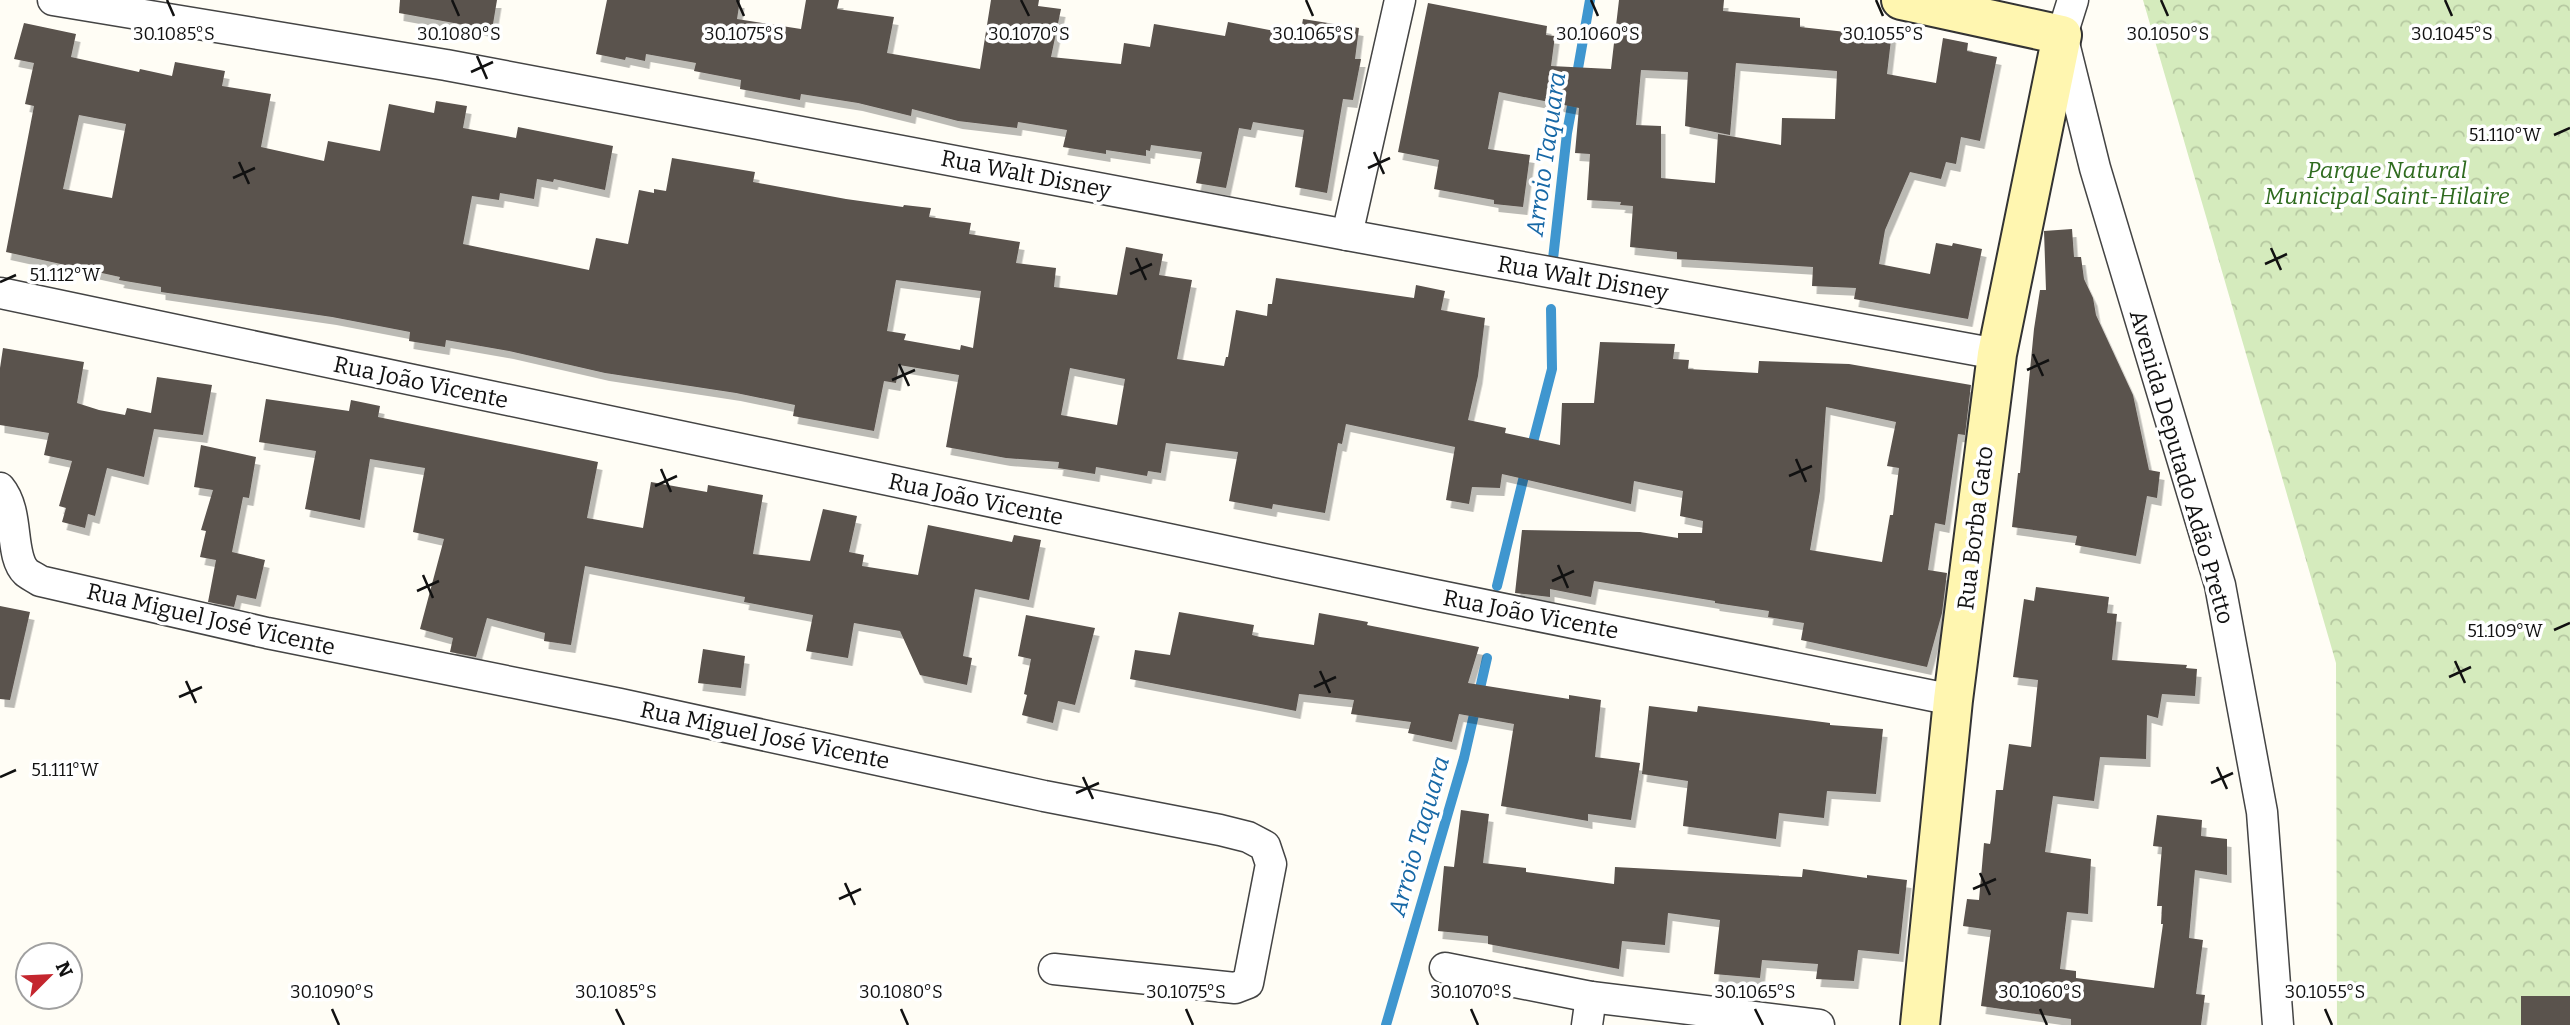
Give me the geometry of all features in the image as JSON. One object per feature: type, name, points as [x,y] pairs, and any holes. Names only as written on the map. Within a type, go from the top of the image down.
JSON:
[{"type":"street","name":"Rua Walt Disney","points":[[53,0],[446,65],[1997,354]]},
{"type":"street","points":[[1347,235],[1400,0]]},
{"type":"street","points":[[1901,0],[2067,18]]},
{"type":"street","name":"Rua Borba Gato","points":[[1920,1025],[1953,700],[1997,354],[2067,18]]},
{"type":"street","name":"Avenida Deputado Adão Pretto","points":[[2067,18],[2095,168],[2220,585],[2262,812],[2278,1025]]},
{"type":"street","name":"Rua João Vicente","points":[[0,293],[1403,588],[1953,700]]},
{"type":"street","name":"Rua Miguel José Vicente","points":[[0,488],[13,514],[18,557],[24,571],[40,580],[267,633],[620,704],[1044,796],[1220,830],[1248,837],[1265,846],[1271,864],[1248,983],[1235,988],[1054,969]]},
{"type":"street","points":[[1445,968],[1589,1011],[1819,1025]]},
{"type":"green space","name":"Parque Natural Municipal Saint-Hilaire","points":[[2143,0],[2570,0],[2570,1025],[2337,1025],[2336,663]]},
{"type":"building","points":[[400,0],[497,0],[492,30],[399,13]]},
{"type":"building","points":[[607,0],[740,0],[737,19],[801,29],[806,0],[839,0],[837,9],[894,17],[887,53],[980,69],[991,0],[1039,0],[1038,6],[1061,9],[1051,57],[1121,64],[1124,43],[1150,47],[1154,24],[1225,36],[1228,22],[1300,36],[1303,19],[1359,28],[1355,59],[1361,59],[1353,100],[1343,99],[1327,193],[1295,187],[1304,130],[1253,122],[1251,130],[1239,128],[1226,188],[1196,183],[1202,152],[1151,145],[1150,151],[1146,150],[1146,156],[1106,150],[1106,154],[1063,147],[1067,130],[1018,122],[1017,128],[958,121],[912,109],[911,116],[858,103],[801,94],[800,100],[740,89],[741,80],[694,71],[696,63],[646,54],[645,61],[596,54]]},
{"type":"building","points":[[1619,0],[1724,0],[1723,11],[1800,18],[1800,27],[1846,32],[1847,25],[1892,31],[1887,74],[1936,83],[1943,38],[1968,43],[1967,51],[1997,57],[1980,141],[1961,137],[1956,164],[1946,162],[1941,179],[1910,172],[1885,230],[1879,264],[1930,274],[1936,243],[1952,246],[1953,243],[1982,249],[1968,319],[1854,299],[1856,288],[1812,286],[1813,267],[1677,259],[1677,252],[1630,247],[1633,206],[1620,205],[1621,202],[1587,200],[1590,154],[1575,153],[1579,108],[1499,92],[1488,149],[1530,155],[1523,207],[1494,204],[1494,200],[1434,189],[1439,160],[1398,152],[1428,3],[1547,26],[1546,35],[1555,36],[1551,66],[1611,69]],"holes":[[[1736,63],[1837,71],[1835,119],[1782,118],[1781,145],[1718,134],[1715,183],[1661,178],[1661,126],[1636,125],[1641,70],[1688,72],[1685,126],[1730,135]]]},
{"type":"building","points":[[24,23],[76,34],[71,57],[139,72],[140,69],[172,76],[175,62],[225,71],[222,86],[271,94],[261,147],[324,161],[328,141],[380,151],[389,104],[434,113],[436,101],[467,106],[463,128],[516,138],[518,127],[613,146],[605,190],[554,179],[553,182],[537,179],[534,199],[500,193],[499,200],[472,196],[463,244],[589,270],[596,238],[628,244],[639,190],[654,193],[654,189],[666,191],[672,158],[755,172],[753,182],[846,199],[931,208],[929,217],[971,223],[969,234],[1020,242],[1016,263],[1056,268],[1054,287],[1117,295],[1126,247],[1163,254],[1159,275],[1192,280],[1177,359],[1224,366],[1236,310],[1267,316],[1276,278],[1414,298],[1416,285],[1445,291],[1441,310],[1485,318],[1478,376],[1468,420],[1506,428],[1505,433],[1560,445],[1562,403],[1594,403],[1600,342],[1675,344],[1673,359],[1689,360],[1688,369],[1758,373],[1759,361],[1849,364],[1971,385],[1965,435],[1958,434],[1945,525],[1935,523],[1928,570],[1947,573],[1942,613],[1927,667],[1801,640],[1804,623],[1768,617],[1769,611],[1715,601],[1594,581],[1591,597],[1550,589],[1550,597],[1515,593],[1522,530],[1640,532],[1678,538],[1678,533],[1702,533],[1703,521],[1680,516],[1683,491],[1634,481],[1631,504],[1502,474],[1500,488],[1472,487],[1469,504],[1446,500],[1455,447],[1346,424],[1342,444],[1338,443],[1325,513],[1273,504],[1272,509],[1229,501],[1238,452],[1166,443],[1161,473],[1148,471],[1147,476],[1096,467],[1095,474],[1058,468],[1059,462],[1006,458],[946,447],[959,375],[899,365],[896,383],[884,381],[874,431],[793,416],[795,405],[605,373],[446,340],[445,347],[409,341],[410,332],[332,317],[161,292],[161,287],[119,280],[120,277],[6,252],[34,106],[25,104],[34,63],[14,59]],"holes":[[[79,115],[126,124],[112,198],[63,189]],[[896,280],[981,291],[973,348],[961,345],[960,350],[904,340],[906,334],[887,331]],[[1070,368],[1125,379],[1117,425],[1061,415]],[[1826,407],[1896,422],[1887,466],[1899,468],[1893,515],[1890,515],[1882,562],[1810,550],[1820,491]]]},
{"type":"building","points":[[2072,229],[2074,257],[2081,257],[2084,279],[2093,298],[2096,315],[2133,395],[2149,470],[2160,472],[2157,498],[2147,496],[2136,556],[2075,545],[2077,536],[2012,527],[2034,329],[2040,290],[2046,290],[2044,231]]},
{"type":"building","points":[[3,348],[84,362],[77,403],[125,415],[127,408],[151,413],[157,377],[212,385],[203,435],[154,429],[144,477],[107,468],[95,516],[88,514],[85,528],[62,522],[66,508],[59,506],[72,461],[44,455],[49,433],[0,425],[0,368]]},
{"type":"building","points":[[266,399],[349,411],[351,400],[380,406],[378,417],[598,462],[587,518],[643,528],[651,482],[707,492],[708,485],[763,495],[753,554],[810,561],[823,509],[857,516],[849,552],[864,555],[862,566],[918,575],[928,525],[1012,542],[1014,535],[1041,540],[1029,600],[975,589],[963,656],[972,658],[967,685],[920,675],[900,631],[854,623],[848,658],[806,651],[813,615],[744,602],[745,597],[585,566],[571,645],[544,641],[545,633],[487,618],[476,657],[450,652],[453,638],[420,629],[444,539],[413,532],[425,468],[370,459],[360,520],[305,509],[316,451],[259,442]]},
{"type":"building","points":[[201,445],[256,457],[249,498],[243,497],[232,552],[265,560],[256,599],[237,595],[234,607],[208,602],[216,560],[200,557],[206,531],[201,530],[213,490],[194,487]]},
{"type":"building","points":[[2036,587],[2109,597],[2107,613],[2117,614],[2112,660],[2187,665],[2186,668],[2197,669],[2195,696],[2162,694],[2158,718],[2147,715],[2146,759],[2100,757],[2094,801],[2053,796],[2045,852],[2091,859],[2088,914],[2067,912],[2060,969],[2076,971],[2076,978],[2154,988],[2163,924],[2162,906],[2157,906],[2162,847],[2153,846],[2157,815],[2202,820],[2201,836],[2227,839],[2227,875],[2195,870],[2189,938],[2203,940],[2196,994],[2205,995],[2201,1025],[2071,1025],[2071,1019],[1981,1006],[1991,930],[1963,926],[1967,899],[1979,900],[1984,843],[1990,844],[1996,790],[2003,790],[2009,744],[2031,747],[2038,680],[2013,677],[2024,599],[2034,601]]},
{"type":"building","points":[[0,606],[30,612],[10,700],[0,699]]},
{"type":"building","points":[[1179,612],[1254,625],[1252,635],[1314,645],[1319,613],[1368,622],[1367,625],[1479,647],[1468,683],[1569,699],[1569,695],[1601,700],[1595,757],[1640,763],[1631,820],[1588,814],[1588,821],[1501,806],[1514,724],[1459,714],[1452,742],[1408,733],[1411,722],[1351,714],[1354,700],[1299,694],[1296,711],[1130,679],[1135,650],[1170,655]]},
{"type":"building","points":[[1026,615],[1095,628],[1075,705],[1058,701],[1053,723],[1022,715],[1031,659],[1018,656]]},
{"type":"building","points":[[703,649],[745,656],[741,688],[698,683]]},
{"type":"building","points":[[1649,706],[1697,712],[1698,706],[1830,725],[1883,729],[1876,794],[1827,791],[1824,818],[1779,813],[1776,839],[1683,826],[1688,781],[1642,774]]},
{"type":"building","points":[[1461,810],[1489,814],[1483,863],[1526,868],[1526,872],[1614,884],[1615,867],[1802,877],[1803,869],[1867,878],[1867,875],[1907,880],[1899,954],[1858,950],[1854,981],[1816,979],[1818,964],[1762,960],[1760,978],[1714,974],[1720,920],[1668,913],[1665,945],[1622,941],[1619,969],[1488,944],[1488,936],[1438,931],[1444,866],[1454,867]]},
{"type":"building","points":[[2521,996],[2570,996],[2570,1025],[2521,1025]]},
{"type":"waterway","name":"Arroio Taquara","points":[[1576,80],[1590,0]]},
{"type":"waterway","name":"Arroio Taquara","points":[[1552,268],[1567,133],[1574,95]]},
{"type":"waterway","name":"Arroio Taquara","points":[[1531,450],[1552,369],[1551,309]]},
{"type":"waterway","name":"Arroio Taquara","points":[[1497,586],[1526,468]]},
{"type":"waterway","name":"Arroio Taquara","points":[[1386,1025],[1464,758],[1487,658]]}]
